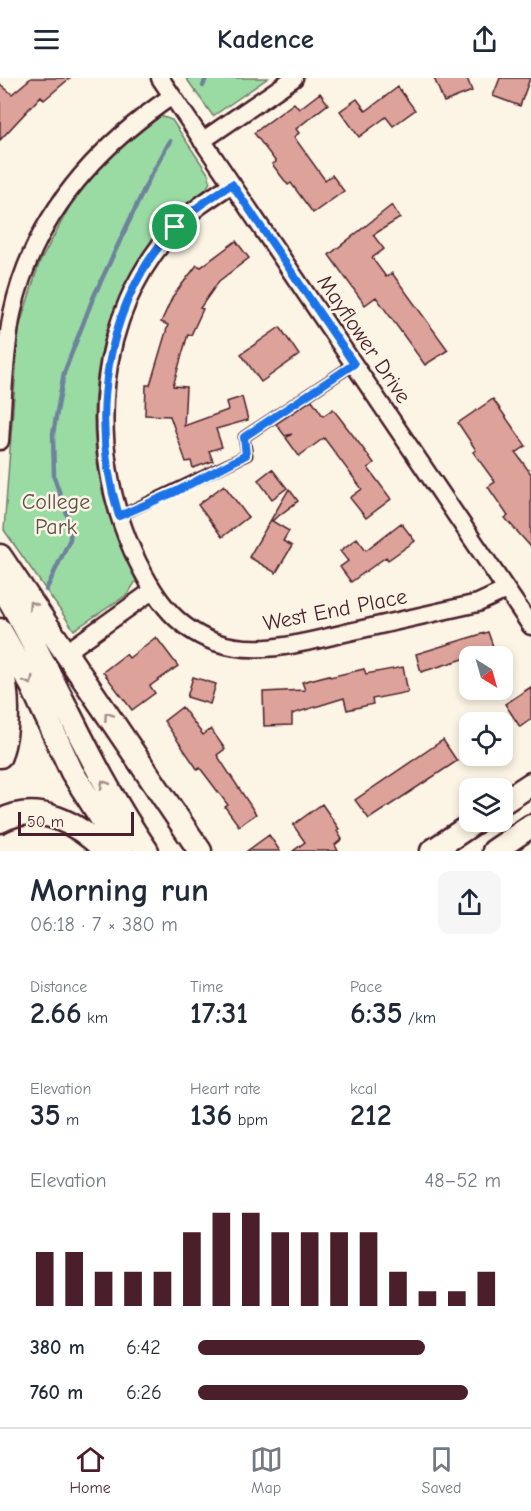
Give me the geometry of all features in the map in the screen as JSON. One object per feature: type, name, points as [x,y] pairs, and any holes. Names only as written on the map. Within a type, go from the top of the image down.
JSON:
[{"type":"main road","points":[[0,556],[200,851]]},
{"type":"main road","points":[[0,584],[40,656],[97,772],[147,851]]},
{"type":"main road","points":[[0,630],[32,686],[72,771],[122,851]]},
{"type":"main road","points":[[0,659],[7,702],[7,726],[0,756]]},
{"type":"main road","points":[[513,796],[531,784]]},
{"type":"main road","points":[[0,821],[26,812],[56,818],[93,839],[105,851]]},
{"type":"main road","points":[[494,851],[531,826]]},
{"type":"main road","points":[[432,851],[460,832]]},
{"type":"street","name":"Mayflower Drive","points":[[159,78],[531,626]]},
{"type":"street","points":[[202,141],[294,78]]},
{"type":"street","points":[[0,441],[6,310],[49,219],[69,188],[124,131],[171,96]]},
{"type":"street","name":"West End Place","points":[[232,184],[175,227],[158,249],[142,273],[119,326],[110,357],[104,399],[104,435],[110,483],[119,516],[152,591],[174,618],[198,635],[231,646],[267,649],[478,603],[507,590]]},
{"type":"street","points":[[65,653],[152,591]]},
{"type":"lane","points":[[119,516],[175,492],[246,455],[244,437],[354,364]]},
{"type":"green space","points":[[186,78],[268,78],[213,116]]},
{"type":"green space","name":"College Park","points":[[161,116],[172,120],[209,175],[210,182],[206,189],[174,218],[147,250],[126,284],[110,321],[100,360],[95,401],[95,443],[104,498],[136,581],[128,594],[74,630],[4,530],[19,328],[39,264],[72,202],[112,154]]},
{"type":"building","points":[[31,78],[70,78],[44,100],[41,96],[0,140],[0,84],[12,94]]},
{"type":"building","points":[[434,78],[467,78],[472,91],[444,102]]},
{"type":"building","points":[[500,78],[530,78],[520,106],[493,96]]},
{"type":"building","points":[[398,87],[415,110],[393,126],[386,117],[359,137],[340,111],[357,99],[366,111]]},
{"type":"building","points":[[320,93],[328,104],[296,129],[299,133],[294,137],[325,180],[332,175],[344,191],[313,213],[291,183],[288,185],[272,164],[276,162],[254,133],[294,103],[299,109]]},
{"type":"building","points":[[392,205],[400,218],[373,235],[384,249],[372,258],[386,277],[392,273],[448,350],[425,365],[376,297],[365,305],[329,255]]},
{"type":"building","points":[[236,241],[249,258],[219,281],[200,308],[203,309],[191,335],[188,334],[173,386],[186,387],[184,426],[228,410],[226,402],[242,397],[248,420],[216,429],[222,447],[209,451],[213,461],[193,468],[191,461],[186,462],[170,416],[145,415],[146,385],[150,385],[168,325],[161,322],[173,296],[197,265],[201,267]]},
{"type":"building","points":[[280,327],[299,355],[261,382],[241,354]]},
{"type":"building","points":[[493,399],[526,446],[516,453],[531,474],[531,547],[505,518],[508,516],[488,487],[495,482],[473,452],[476,450],[458,423]]},
{"type":"building","points":[[312,400],[323,416],[333,409],[374,463],[368,468],[391,499],[366,518],[350,498],[362,489],[324,438],[299,456],[286,438],[292,434],[285,436],[276,424]]},
{"type":"building","points":[[272,469],[287,488],[272,499],[258,480]]},
{"type":"building","points":[[224,485],[248,517],[222,537],[198,505]]},
{"type":"building","points":[[289,489],[298,501],[272,521],[289,531],[283,541],[292,546],[276,573],[249,557]]},
{"type":"building","points":[[401,523],[415,541],[388,560],[386,557],[351,582],[340,567],[348,561],[340,551],[357,538],[366,550]]},
{"type":"building","points":[[488,632],[493,646],[459,646],[459,660],[421,672],[416,654]]},
{"type":"building","points":[[156,637],[178,666],[150,686],[155,693],[132,710],[103,672],[126,654],[129,658]]},
{"type":"building","points":[[403,667],[408,692],[372,699],[373,704],[347,710],[344,698],[292,714],[292,725],[264,726],[263,692],[305,690],[302,682],[329,675],[330,677],[364,669],[366,674]]},
{"type":"building","points":[[193,677],[216,684],[210,704],[187,697]]},
{"type":"building","points":[[531,687],[531,719],[520,727],[513,716],[513,712],[510,712],[505,704]]},
{"type":"building","points":[[182,707],[203,735],[211,729],[225,749],[217,755],[256,814],[239,826],[225,807],[228,805],[200,768],[198,770],[164,721]]},
{"type":"building","points":[[443,740],[457,761],[369,819],[355,800]]},
{"type":"building","points":[[322,804],[339,829],[337,831],[342,839],[335,845],[338,851],[293,851],[305,842],[293,825]]},
{"type":"building","points":[[269,835],[280,851],[247,851]]},
{"type":"waterway","points":[[203,86],[206,78]]},
{"type":"waterway","points":[[46,590],[70,539],[71,526],[54,477],[53,434],[64,373],[93,298],[149,179],[170,141]]},
{"type":"route","points":[[232,184],[354,364],[244,437],[246,455],[175,492],[119,516],[112,495],[104,435],[104,399],[110,357],[129,298],[142,273],[175,227],[232,184]]}]
